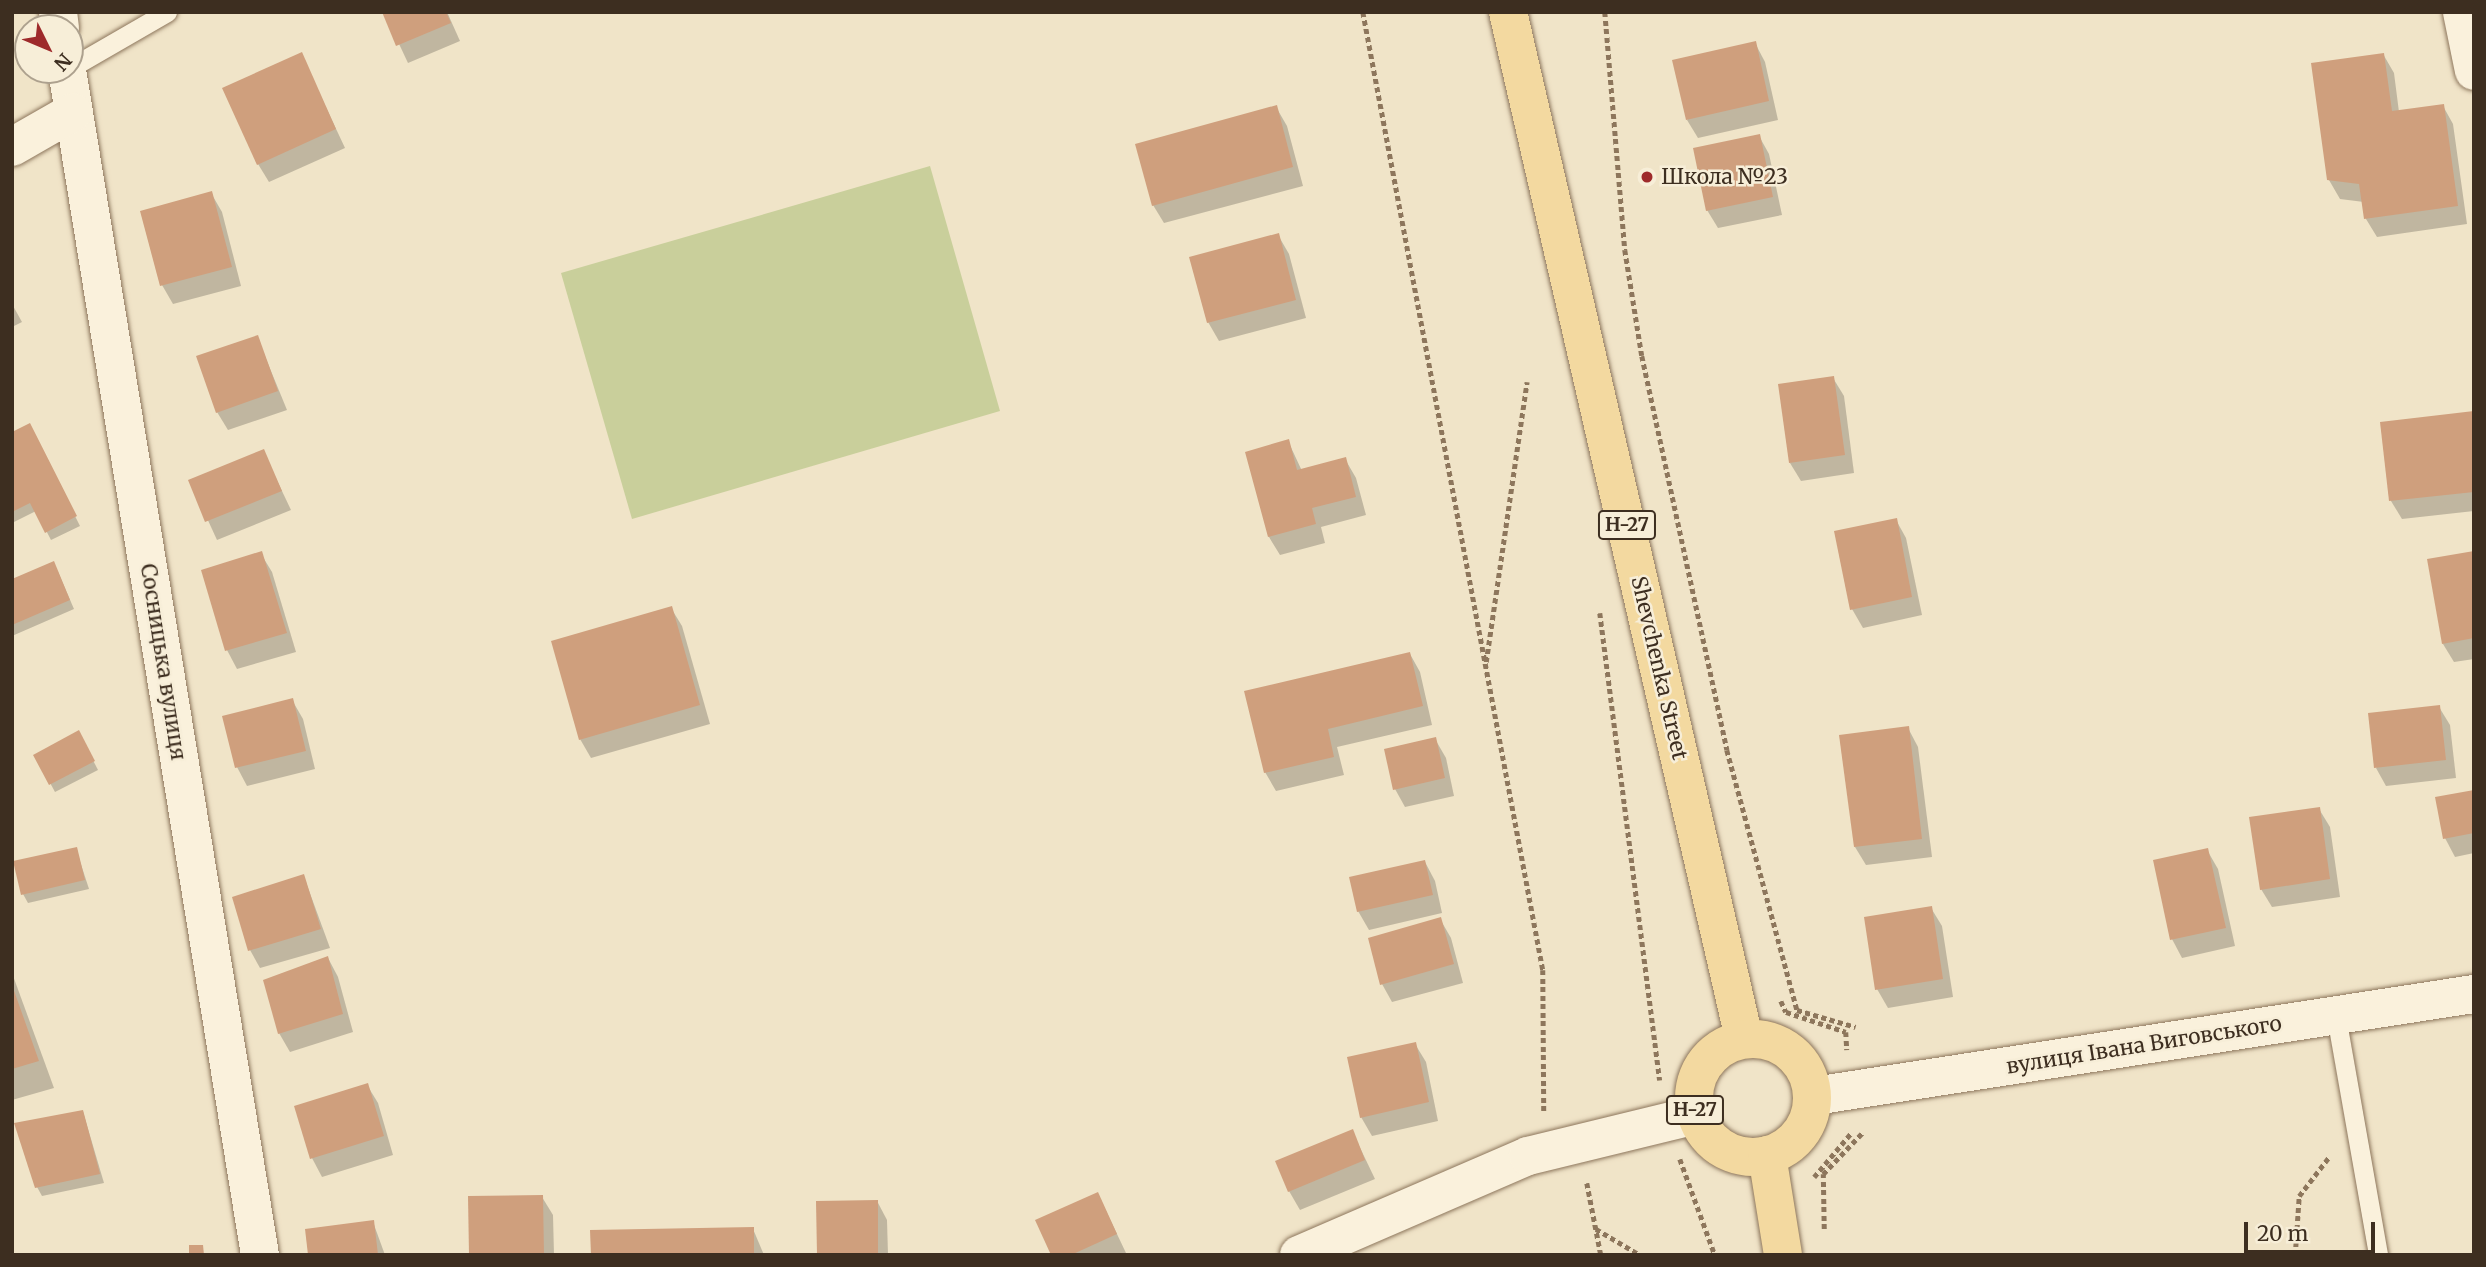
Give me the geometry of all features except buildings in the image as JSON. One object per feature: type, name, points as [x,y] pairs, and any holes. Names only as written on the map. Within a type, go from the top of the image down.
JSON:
[{"type":"main road","name":"Shevchenka Street","points":[[1508,12],[1744,1038]]},
{"type":"main road","points":[[1744,1038],[1785,1046],[1799,1062],[1814,1096],[1802,1128],[1767,1155],[1783,1255]]},
{"type":"main road","name":"Н-27","points":[[1744,1038],[1717,1053],[1703,1067],[1681,1117],[1730,1154],[1767,1155]]},
{"type":"street","points":[[2462,12],[2474,71]]},
{"type":"street","name":"Сосницька вулиця","points":[[70,84],[260,1255]]},
{"type":"street","points":[[12,147],[73,112]]},
{"type":"street","name":"вулиця Івана Виговського","points":[[1814,1096],[2474,994]]},
{"type":"street","points":[[1299,1255],[1562,1148],[1681,1117]]},
{"type":"lane","points":[[84,61],[167,12]]},
{"type":"lane","points":[[2336,1016],[2378,1255]]},
{"type":"path","points":[[1363,12],[1543,970],[1562,1148],[1596,1229],[1601,1255]]},
{"type":"path","points":[[1605,12],[1624,237],[1642,356],[1727,750],[1797,1010],[1856,1027]]},
{"type":"path","points":[[1485,669],[1527,382]]},
{"type":"path","points":[[1600,608],[1681,1117],[1715,1255]]},
{"type":"path","points":[[2295,1255],[2299,1196],[2355,1124]]},
{"type":"path","points":[[1825,1241],[1822,1174],[1863,1132]]},
{"type":"path","points":[[1596,1229],[1640,1255]]},
{"type":"green space","points":[[930,166],[1000,411],[632,519],[561,273]]},
{"type":"place","name":"Школа №23","points":[[1647,177]]}]
